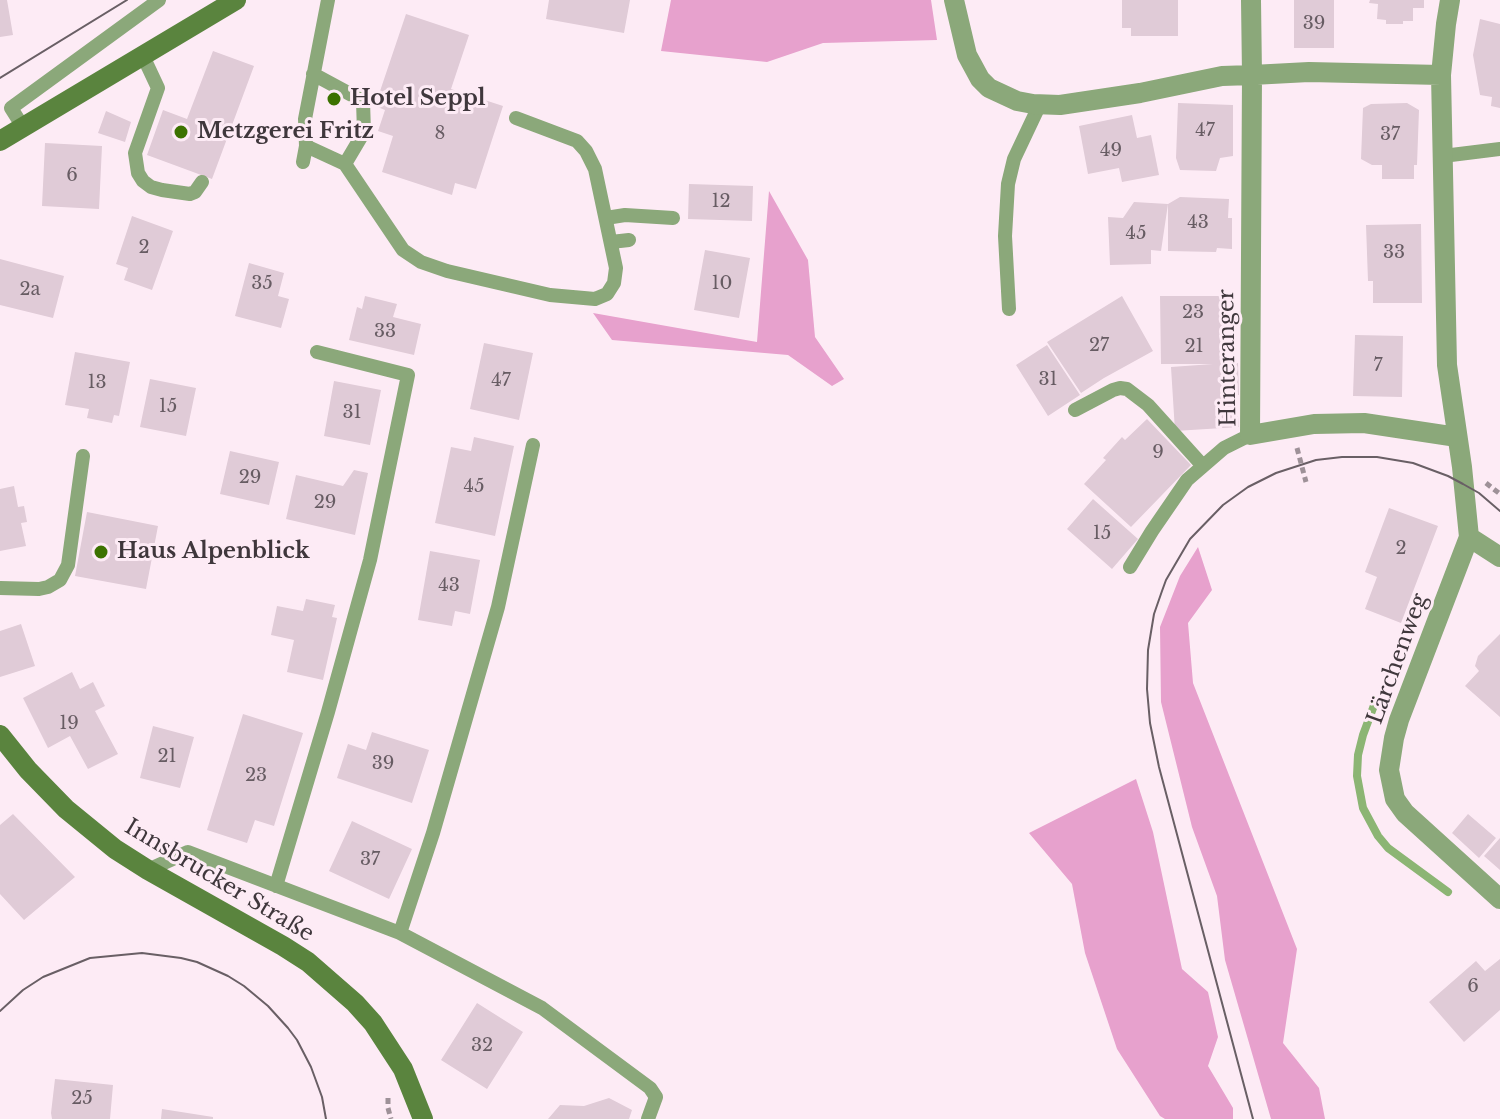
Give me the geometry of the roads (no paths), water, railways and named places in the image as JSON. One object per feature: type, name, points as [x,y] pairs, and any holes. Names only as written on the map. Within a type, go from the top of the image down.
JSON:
[{"type":"main road","points":[[0,141],[236,0]]},
{"type":"main road","name":"Innsbrucker Straße","points":[[0,735],[28,770],[66,809],[115,849],[308,962],[355,1003],[373,1023],[403,1069],[423,1119]]},
{"type":"street","points":[[954,0],[967,55],[980,79],[989,88],[1017,101],[1079,103],[1222,76],[1309,72],[1441,75]]},
{"type":"street","name":"Hinteranger","points":[[1251,0],[1250,435],[1314,424],[1364,423],[1457,437]]},
{"type":"street","points":[[1450,0],[1441,75],[1447,365],[1469,537],[1500,557]]},
{"type":"street","name":"Lärchenweg","points":[[1469,537],[1399,720],[1389,770],[1395,799],[1405,813],[1500,899]]},
{"type":"lane","points":[[23,127],[6,110],[159,0]]},
{"type":"lane","points":[[303,162],[305,119],[328,0]]},
{"type":"lane","points":[[143,56],[158,88],[135,153],[138,173],[151,187],[190,194],[202,182]]},
{"type":"lane","points":[[313,74],[363,101],[364,132],[345,164]]},
{"type":"lane","points":[[1009,309],[1005,236],[1008,184],[1014,159],[1040,104]]},
{"type":"lane","points":[[306,146],[345,164],[403,250],[421,262],[550,295],[595,299],[607,294],[614,283],[616,268],[595,169],[586,151],[577,141],[516,118]]},
{"type":"lane","points":[[1443,156],[1500,149]]},
{"type":"lane","points":[[606,218],[625,215],[673,218]]},
{"type":"lane","points":[[611,242],[629,240]]},
{"type":"lane","points":[[276,886],[370,560],[408,375],[317,352]]},
{"type":"lane","points":[[1075,410],[1113,390],[1127,389],[1148,405],[1203,466]]},
{"type":"lane","points":[[1130,567],[1187,480],[1224,448],[1250,435]]},
{"type":"lane","points":[[400,933],[433,833],[498,607],[533,445]]},
{"type":"lane","points":[[0,588],[39,589],[60,580],[68,565],[83,456]]},
{"type":"lane","points":[[148,870],[188,852],[400,933],[542,1008],[638,1079],[656,1097],[648,1119]]},
{"type":"waterway","points":[[1376,700],[1358,755],[1357,776],[1363,808],[1388,848],[1448,892]]},
{"type":"tram line","points":[[0,78],[127,0]]},
{"type":"tram line","points":[[1253,1119],[1150,723],[1148,650],[1154,614],[1166,580],[1190,539],[1223,505],[1248,487],[1276,473],[1316,460],[1377,457],[1413,463],[1463,484],[1500,511]]},
{"type":"tram line","points":[[0,1011],[43,977],[90,958],[142,953],[197,962],[244,986],[288,1028],[311,1067],[326,1119]]},
{"type":"place","name":"Hotel Seppl","points":[[334,99]]},
{"type":"place","name":"Metzgerei Fritz","points":[[181,132]]},
{"type":"place","name":"Haus Alpenblick","points":[[101,552]]}]
